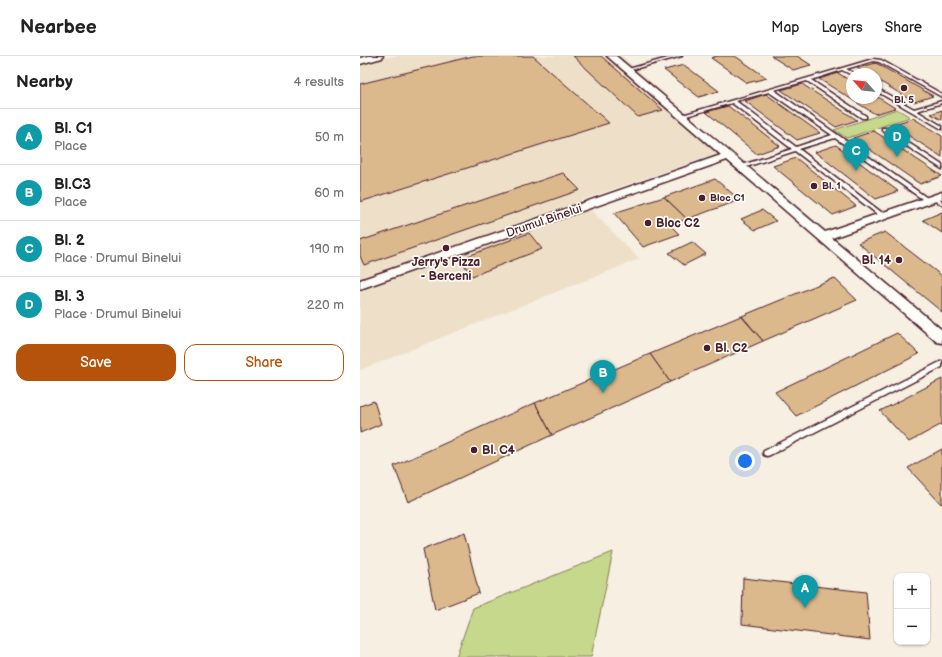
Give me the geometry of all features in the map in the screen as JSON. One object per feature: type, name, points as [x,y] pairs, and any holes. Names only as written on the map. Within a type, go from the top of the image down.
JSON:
[{"type":"street","points":[[360,60],[379,56]]},
{"type":"street","points":[[611,56],[942,338]]},
{"type":"street","name":"Drumul Binelui","points":[[360,285],[728,156]]},
{"type":"street","points":[[823,237],[936,199]]},
{"type":"lane","points":[[627,70],[680,56]]},
{"type":"lane","points":[[681,116],[873,60],[880,61],[942,96]]},
{"type":"lane","points":[[807,79],[864,116]]},
{"type":"lane","points":[[770,90],[835,136],[936,199]]},
{"type":"lane","points":[[882,92],[942,128]]},
{"type":"lane","points":[[733,101],[883,216]]},
{"type":"lane","points":[[914,111],[942,102]]},
{"type":"lane","points":[[884,129],[942,167]]},
{"type":"lane","points":[[741,167],[835,136]]},
{"type":"lane","points":[[767,453],[942,364]]},
{"type":"shaded area","points":[[394,56],[621,56],[729,150],[581,200],[639,259],[360,370],[360,64]]},
{"type":"green space","points":[[897,109],[910,117],[847,138],[834,130]]},
{"type":"green space","points":[[613,552],[591,657],[456,657],[473,608]]},
{"type":"building","points":[[473,56],[533,56],[609,123],[360,202],[360,84]]},
{"type":"building","points":[[573,56],[601,56],[663,110],[638,117]]},
{"type":"building","points":[[717,56],[735,56],[767,78],[747,83],[711,58]]},
{"type":"building","points":[[771,56],[797,56],[811,65],[793,70]]},
{"type":"building","name":"Bl. 5","points":[[876,63],[933,96],[914,102],[882,83],[882,68],[857,68]]},
{"type":"building","points":[[684,65],[719,91],[699,97],[664,70]]},
{"type":"building","points":[[838,73],[846,78],[846,96],[819,79]]},
{"type":"building","points":[[802,84],[857,120],[836,127],[781,90]]},
{"type":"building","points":[[766,94],[820,133],[797,140],[745,101]]},
{"type":"building","points":[[882,100],[895,108],[875,114],[859,104],[882,104]]},
{"type":"building","points":[[728,106],[780,146],[757,154],[706,112]]},
{"type":"building","name":"Bl. 5","points":[[942,110],[942,120],[931,114]]},
{"type":"building","points":[[913,118],[942,136],[942,157],[892,125]]},
{"type":"building","points":[[874,131],[942,176],[920,184],[853,138]]},
{"type":"building","points":[[836,145],[898,191],[876,199],[815,152]]},
{"type":"building","name":"Bl. 1","points":[[796,158],[856,206],[833,215],[773,166]]},
{"type":"building","points":[[563,173],[580,190],[364,265],[360,256],[360,241]]},
{"type":"building","name":"Bloc C1","points":[[715,179],[740,200],[687,219],[664,197]]},
{"type":"building","name":"Bloc C2","points":[[664,197],[687,219],[670,225],[679,234],[643,247],[614,213]]},
{"type":"building","points":[[762,210],[776,221],[755,230],[741,219]]},
{"type":"building","points":[[942,212],[942,233],[923,220]]},
{"type":"building","name":"Bl. 14","points":[[885,232],[942,276],[942,312],[858,243]]},
{"type":"building","points":[[529,233],[542,249],[472,276],[460,259]]},
{"type":"building","points":[[692,242],[706,254],[684,265],[669,253]]},
{"type":"building","points":[[834,278],[857,300],[763,341],[742,316]]},
{"type":"building","name":"Bl. C2","points":[[741,316],[763,341],[670,382],[650,354]]},
{"type":"building","points":[[897,333],[919,354],[796,416],[775,392]]},
{"type":"building","points":[[650,354],[670,382],[552,435],[535,403]]},
{"type":"building","points":[[942,379],[942,424],[909,442],[880,411]]},
{"type":"building","points":[[374,401],[381,424],[360,433],[360,406]]},
{"type":"building","name":"Bl. C4","points":[[535,403],[552,435],[408,502],[394,466]]},
{"type":"building","points":[[942,449],[942,503],[941,504],[908,468]]},
{"type":"building","points":[[464,533],[479,593],[435,610],[423,549]]},
{"type":"building","points":[[743,578],[866,592],[870,640],[742,624]]},
{"type":"place","name":"Bl. 5","points":[[904,88]]},
{"type":"place","name":"Bl. 3","points":[[897,157]]},
{"type":"place","name":"Bl. 2","points":[[856,171]]},
{"type":"place","name":"Bl. 1","points":[[814,186]]},
{"type":"place","name":"Bloc C1","points":[[702,198]]},
{"type":"place","name":"Bloc C2","points":[[648,223]]},
{"type":"place","name":"Jerry's Pizza - Berceni","points":[[446,248]]},
{"type":"place","name":"Bl. 14","points":[[899,260]]},
{"type":"place","name":"Bl. C2","points":[[707,348]]},
{"type":"place","name":"Bl.C3","points":[[603,393]]},
{"type":"place","name":"Bl. C4","points":[[474,450]]},
{"type":"place","name":"Bl. C1","points":[[805,608]]}]
